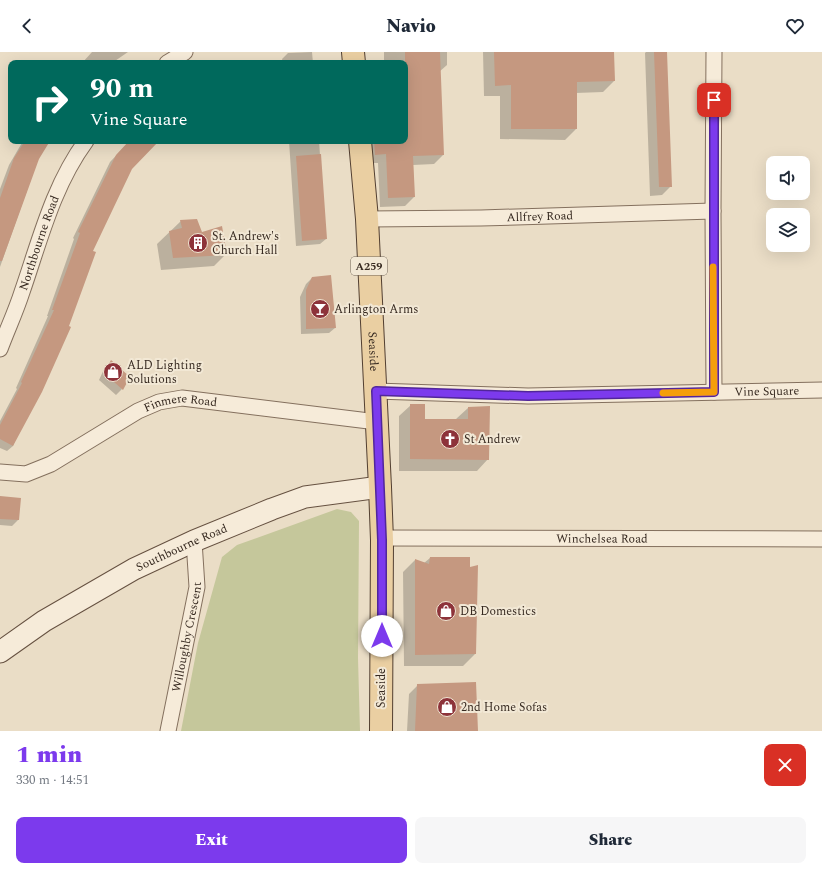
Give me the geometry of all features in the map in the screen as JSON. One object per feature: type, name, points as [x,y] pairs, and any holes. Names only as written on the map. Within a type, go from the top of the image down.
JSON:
[{"type":"main road","name":"Seaside","points":[[360,144],[367,219],[380,487],[381,731]]},
{"type":"street","points":[[172,60],[185,52]]},
{"type":"street","points":[[714,52],[714,392]]},
{"type":"street","name":"Northbourne Road","points":[[0,349],[22,294],[46,219],[58,188],[75,156],[84,144]]},
{"type":"street","name":"Allfrey Road","points":[[367,219],[481,218],[713,211]]},
{"type":"street","name":"Vine Square","points":[[376,391],[528,396],[822,390]]},
{"type":"street","name":"Finmere Road","points":[[0,472],[26,474],[51,464],[138,411],[159,402],[182,398],[377,422]]},
{"type":"street","name":"Southbourne Road","points":[[0,652],[44,621],[134,569],[194,541],[272,509],[305,498],[380,487]]},
{"type":"street","name":"Winchelsea Road","points":[[381,538],[822,539]]},
{"type":"street","name":"Willoughby Crescent","points":[[168,731],[197,587],[194,541]]},
{"type":"green space","points":[[337,509],[351,512],[359,521],[358,658],[360,731],[181,731],[198,643],[222,557],[237,545]]},
{"type":"building","points":[[405,52],[440,52],[444,155],[413,156],[415,197],[388,198],[386,154],[375,155],[374,144],[408,144],[408,60],[405,60]]},
{"type":"building","points":[[494,52],[614,52],[615,81],[577,82],[577,129],[511,129],[511,85],[495,86]]},
{"type":"building","points":[[654,52],[667,52],[672,187],[659,187]]},
{"type":"building","points":[[23,144],[48,144],[39,159],[2,261],[0,261],[0,198],[14,158]]},
{"type":"building","points":[[126,144],[156,144],[132,169],[93,251],[96,252],[69,326],[71,327],[42,392],[13,446],[0,439],[0,425],[22,383],[21,382],[54,310],[52,310],[80,233],[78,232],[116,155]]},
{"type":"building","points":[[321,154],[327,239],[302,241],[296,156]]},
{"type":"building","name":"St. Andrew's Church Hall","points":[[197,219],[202,232],[222,226],[227,255],[173,258],[169,231],[182,228],[180,220]]},
{"type":"building","name":"Arlington Arms","points":[[331,275],[336,328],[306,329],[306,290],[312,277]]},
{"type":"building","name":"ALD Lighting Solutions","points":[[111,360],[130,377],[123,390],[104,373]]},
{"type":"building","name":"St Andrew","points":[[410,404],[425,404],[425,419],[468,419],[468,407],[490,406],[489,460],[410,459]]},
{"type":"building","points":[[0,496],[21,498],[19,520],[0,519]]},
{"type":"building","name":"DB Domestics","points":[[430,557],[470,557],[470,567],[478,565],[476,654],[415,655],[415,559],[429,564]]},
{"type":"building","name":"2nd Home Sofas","points":[[476,682],[478,731],[415,731],[417,684]]},
{"type":"slow traffic","points":[[663,393],[714,392],[713,267]]},
{"type":"place","name":"St. Andrew's Church Hall","points":[[198,243]]},
{"type":"place","name":"Arlington Arms","points":[[320,309]]},
{"type":"place","name":"ALD Lighting Solutions","points":[[113,372]]},
{"type":"place","name":"St Andrew","points":[[450,439]]},
{"type":"place","name":"DB Domestics","points":[[446,611]]},
{"type":"place","name":"2nd Home Sofas","points":[[447,707]]},
{"type":"route","points":[[382,636],[382,540],[376,391],[528,396],[714,392],[714,100]]}]
